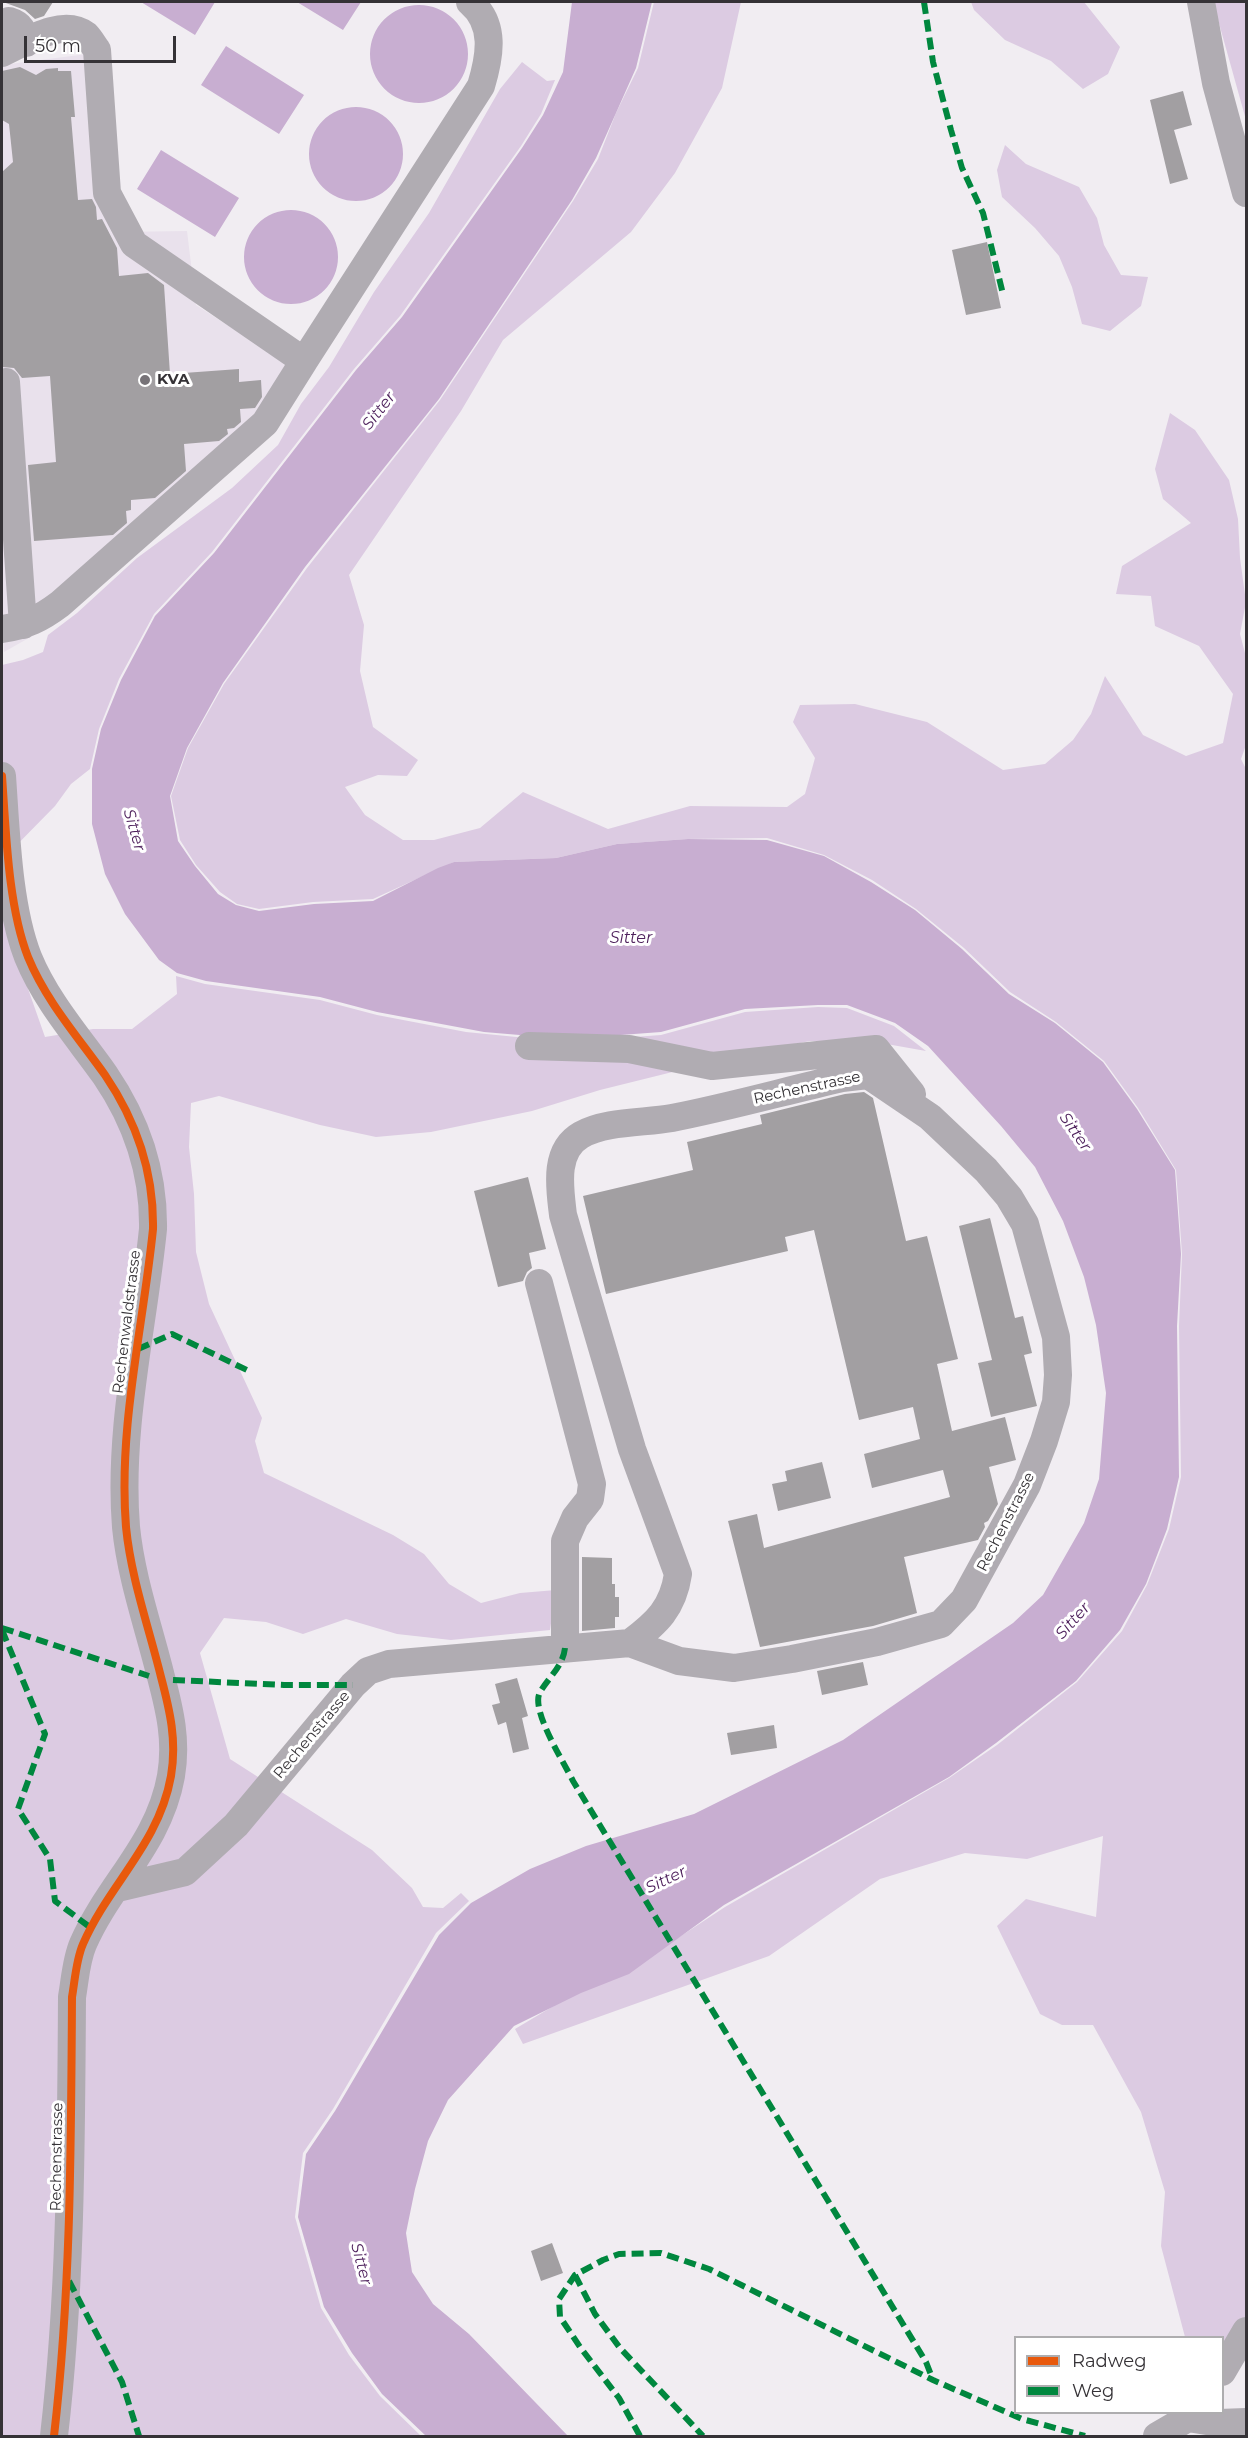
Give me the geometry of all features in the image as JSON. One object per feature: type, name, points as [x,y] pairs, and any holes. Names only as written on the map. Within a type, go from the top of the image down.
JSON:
[{"type":"street","points":[[6,382],[12,627],[41,618],[60,604],[265,423],[481,86],[489,59],[488,33],[484,19],[470,2]]},
{"type":"street","points":[[1201,2],[1216,83],[1246,194]]},
{"type":"street","points":[[7,44],[58,29],[71,28],[87,35],[97,50],[107,193],[134,244],[304,361]]},
{"type":"street","name":"Rechenwaldstrasse","points":[[2,776],[11,878],[28,955],[57,1010],[106,1077],[125,1108],[141,1143],[149,1173],[153,1202],[150,1252],[123,1485],[127,1531],[136,1581],[171,1714],[174,1744],[171,1776],[161,1812],[149,1839],[117,1888]]},
{"type":"street","points":[[529,1046],[629,1049],[712,1066],[876,1049],[930,1117]]},
{"type":"street","name":"Rechenstrasse","points":[[54,2436],[63,2358],[68,2267],[72,1997],[82,1947],[91,1928],[117,1888],[185,1872],[236,1825],[353,1685],[368,1671],[389,1665],[630,1643],[679,1661],[734,1668],[878,1642],[941,1624],[964,1600],[1027,1485],[1050,1421],[1056,1402],[1058,1376],[1056,1337],[1025,1224],[1009,1197],[986,1170],[930,1117],[868,1075],[670,1118],[609,1126],[580,1135],[564,1154],[559,1177],[563,1215],[632,1449],[678,1574],[675,1596],[652,1626],[630,1643]]},
{"type":"street","points":[[539,1283],[592,1484],[590,1499],[575,1518],[565,1541],[565,1648]]},
{"type":"street","points":[[1224,2369],[1246,2331]]},
{"type":"street","points":[[1157,2436],[1190,2415],[1219,2423],[1246,2422]]},
{"type":"shaded area","points":[[654,2],[741,2],[722,88],[675,173],[631,232],[503,340],[461,411],[349,575],[364,625],[360,671],[373,727],[418,760],[407,776],[378,775],[345,787],[365,815],[403,840],[434,840],[480,828],[523,792],[608,829],[690,806],[787,807],[805,794],[815,758],[793,722],[800,705],[855,704],[927,722],[1003,770],[1045,764],[1073,740],[1091,714],[1105,676],[1143,735],[1186,756],[1223,743],[1233,694],[1199,646],[1155,626],[1151,596],[1116,594],[1122,566],[1191,523],[1163,499],[1155,469],[1170,413],[1195,430],[1229,480],[1238,519],[1246,602],[1240,634],[1246,657],[1246,745],[1241,759],[1246,769],[1246,2316],[1224,2352],[1224,2336],[1185,2336],[1161,2246],[1165,2192],[1141,2112],[1093,2025],[1062,2025],[1040,2014],[997,1926],[1026,1899],[1096,1917],[1103,1836],[1027,1859],[965,1853],[880,1879],[769,1956],[523,2044],[515,2029],[577,1992],[649,1957],[725,1907],[949,1778],[997,1745],[1077,1682],[1122,1631],[1147,1585],[1169,1529],[1181,1477],[1179,1326],[1182,1254],[1176,1170],[1138,1108],[1104,1061],[1056,1022],[1010,992],[964,948],[916,909],[872,880],[824,855],[767,838],[688,839],[617,844],[556,858],[454,862],[373,899],[313,902],[259,909],[237,904],[220,892],[196,865],[180,840],[171,796],[188,748],[224,684],[307,568],[440,400],[573,201],[598,159],[616,113],[638,68]]},
{"type":"shaded area","points":[[971,2],[1084,2],[1120,47],[1108,74],[1083,89],[1051,61],[1005,40],[974,10]]},
{"type":"shaded area","points":[[1214,2],[1246,2],[1246,120],[1215,9]]},
{"type":"shaded area","points":[[87,54],[116,232],[187,231],[196,305],[309,377],[43,630],[4,652],[2,620],[2,65]]},
{"type":"shaded area","points":[[522,62],[547,81],[555,80],[541,114],[521,146],[400,316],[354,369],[212,552],[154,614],[119,679],[99,729],[90,769],[71,784],[55,806],[2,860],[2,665],[43,652],[48,635],[77,613],[137,558],[232,488],[278,445],[301,404],[329,367],[374,292],[429,213],[500,89]]},
{"type":"shaded area","points":[[1005,145],[1026,164],[1079,187],[1097,218],[1104,245],[1121,275],[1148,277],[1141,306],[1110,331],[1082,324],[1072,287],[1059,256],[1035,228],[1002,197],[997,170]]},
{"type":"shaded area","points":[[2,915],[45,1037],[93,1029],[132,1029],[177,994],[176,976],[205,984],[320,1000],[377,1015],[466,1032],[567,1042],[661,1035],[745,1012],[818,1007],[847,1008],[894,1026],[926,1051],[881,1043],[810,1041],[745,1054],[600,1090],[532,1111],[431,1132],[376,1137],[320,1125],[219,1096],[191,1103],[189,1147],[194,1194],[196,1252],[209,1304],[262,1418],[255,1441],[264,1473],[393,1535],[424,1554],[449,1584],[481,1603],[520,1593],[556,1590],[550,1630],[451,1640],[397,1634],[346,1619],[303,1634],[266,1622],[224,1618],[200,1653],[230,1759],[372,1850],[412,1888],[423,1907],[443,1908],[461,1893],[469,1901],[436,1933],[333,2109],[303,2153],[295,2217],[321,2308],[349,2355],[380,2396],[421,2436],[2,2436]]},
{"type":"water","points":[[141,2],[215,2],[195,35]]},
{"type":"water","points":[[297,2],[361,2],[343,30]]},
{"type":"water","name":"Sitter","points":[[572,2],[652,2],[636,68],[596,158],[572,200],[439,399],[305,567],[223,683],[187,748],[170,796],[178,841],[218,894],[236,905],[259,911],[314,904],[373,901],[454,862],[556,858],[617,844],[688,839],[767,840],[824,856],[871,882],[915,910],[962,949],[1009,994],[1055,1023],[1103,1062],[1137,1109],[1175,1170],[1181,1254],[1177,1326],[1179,1477],[1167,1529],[1146,1584],[1120,1630],[1076,1681],[949,1777],[724,1905],[629,1974],[581,1993],[514,2026],[448,2100],[428,2141],[415,2189],[406,2233],[412,2272],[433,2304],[469,2334],[568,2436],[426,2436],[382,2394],[352,2353],[324,2307],[298,2217],[306,2154],[335,2111],[439,1935],[471,1903],[530,1869],[586,1846],[694,1814],[843,1740],[1013,1623],[1043,1595],[1084,1523],[1099,1479],[1106,1393],[1096,1325],[1084,1277],[1063,1221],[1035,1167],[928,1046],[895,1023],[847,1005],[818,1005],[745,1009],[661,1032],[567,1039],[484,1032],[377,1012],[320,997],[206,981],[177,973],[159,960],[125,914],[105,874],[92,824],[92,769],[101,729],[121,680],[155,616],[214,553],[356,370],[402,317],[522,148],[543,115],[563,72]]},
{"type":"water","points":[[419,5],[438,9],[454,19],[464,35],[468,54],[464,73],[454,89],[438,99],[419,103],[400,99],[384,89],[374,73],[370,54],[374,35],[384,19],[400,9]]},
{"type":"water","points":[[226,46],[304,95],[279,134],[201,85]]},
{"type":"water","points":[[356,107],[374,111],[389,121],[399,136],[403,154],[399,172],[389,187],[374,197],[356,201],[338,197],[323,187],[313,172],[309,154],[313,136],[323,121],[338,111]]},
{"type":"water","points":[[161,150],[239,198],[215,237],[137,189]]},
{"type":"water","points":[[291,210],[309,214],[324,224],[334,239],[338,257],[334,275],[324,290],[309,300],[291,304],[273,300],[258,290],[248,275],[244,257],[248,239],[258,224],[273,214]]},
{"type":"building","points":[[3,2],[53,2],[44,16],[35,19],[25,10]]},
{"type":"building","name":"KVA","points":[[20,67],[36,75],[46,69],[58,68],[58,71],[71,71],[75,117],[71,117],[78,200],[92,199],[96,207],[97,220],[102,219],[117,248],[119,276],[148,273],[164,285],[170,374],[239,369],[239,382],[261,380],[262,397],[255,408],[240,409],[241,422],[234,428],[227,429],[228,434],[219,441],[184,444],[186,471],[155,498],[131,500],[131,510],[126,511],[127,523],[113,535],[34,541],[28,465],[56,462],[50,376],[22,378],[14,368],[2,367],[2,172],[13,162],[9,124],[2,120],[2,71]]},
{"type":"building","points":[[1183,91],[1192,125],[1174,130],[1188,179],[1170,184],[1150,100]]},
{"type":"building","points":[[987,242],[1001,308],[966,315],[952,250]]},
{"type":"building","points":[[864,1092],[873,1098],[906,1241],[927,1236],[958,1359],[937,1364],[952,1431],[1005,1417],[1016,1460],[989,1467],[998,1504],[988,1521],[984,1523],[985,1527],[978,1540],[904,1557],[917,1613],[873,1626],[760,1647],[728,1521],[757,1514],[764,1548],[950,1497],[943,1470],[872,1488],[864,1454],[920,1439],[913,1407],[859,1420],[814,1230],[785,1237],[788,1251],[606,1294],[583,1196],[693,1170],[687,1142],[762,1124],[760,1115],[845,1094]]},
{"type":"building","points":[[528,1177],[546,1249],[529,1253],[532,1268],[527,1272],[523,1281],[498,1287],[474,1191]]},
{"type":"building","points":[[990,1218],[1015,1318],[1023,1316],[1032,1353],[1024,1355],[1037,1406],[991,1417],[978,1363],[992,1360],[959,1226]]},
{"type":"building","points":[[822,1462],[831,1498],[778,1511],[772,1484],[787,1481],[785,1471]]},
{"type":"building","points":[[582,1557],[612,1558],[612,1584],[615,1584],[615,1597],[619,1597],[619,1617],[615,1617],[615,1628],[582,1631]]},
{"type":"building","points":[[863,1662],[868,1685],[822,1695],[817,1671]]},
{"type":"building","points":[[517,1678],[528,1716],[522,1718],[529,1749],[513,1753],[506,1722],[498,1725],[492,1705],[500,1703],[495,1684]]},
{"type":"building","points":[[774,1725],[777,1748],[731,1755],[727,1733]]},
{"type":"building","points":[[552,2243],[563,2273],[541,2281],[531,2251]]},
{"type":"marked path","points":[[924,2],[933,62],[951,130],[962,168],[983,213],[1003,294]]},
{"type":"marked path","points":[[138,1349],[172,1334],[249,1371]]},
{"type":"marked path","points":[[2,1628],[149,1676]]},
{"type":"marked path","points":[[2,1630],[45,1734],[18,1809],[50,1859],[55,1901],[91,1928]]},
{"type":"marked path","points":[[565,1648],[562,1660],[540,1692],[538,1700],[549,1736],[573,1781],[926,2362],[933,2380]]},
{"type":"marked path","points":[[173,1680],[284,1685],[353,1685]]},
{"type":"marked path","points":[[640,2436],[619,2398],[560,2317],[559,2299],[575,2275],[619,2254],[661,2253],[709,2269],[933,2380],[1022,2419],[1085,2436]]},
{"type":"marked path","points":[[575,2275],[595,2314],[620,2348],[703,2436]]},
{"type":"marked path","points":[[69,2281],[122,2382],[139,2436]]},
{"type":"cycle path","points":[[2,776],[12,892],[21,937],[28,957],[53,1004],[116,1093],[135,1129],[147,1168],[153,1208],[153,1229],[128,1415],[124,1490],[128,1546],[167,1702],[172,1726],[173,1751],[171,1776],[156,1822],[94,1922],[83,1944],[76,1970],[72,1997],[67,2272],[54,2436]]},
{"type":"place","name":"KVA","points":[[145,380]]}]
